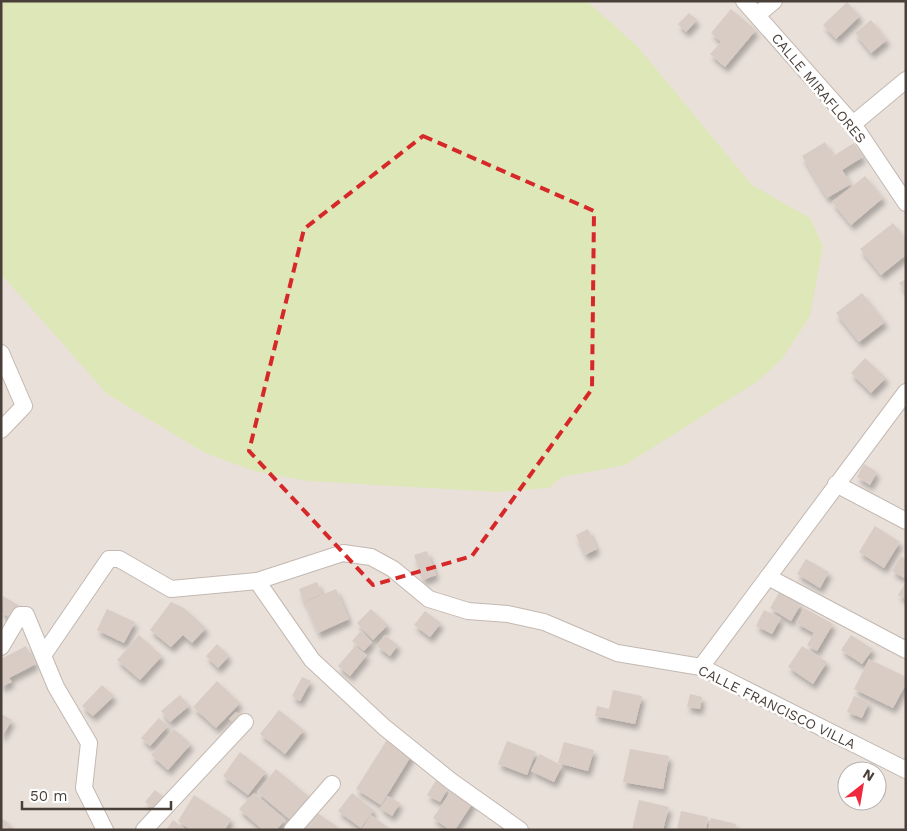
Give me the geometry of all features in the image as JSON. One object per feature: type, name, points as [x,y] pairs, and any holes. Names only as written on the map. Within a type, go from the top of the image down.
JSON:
[{"type":"street","name":"CALLE MIRAFLORES","points":[[744,1],[852,124],[906,203]]},
{"type":"street","points":[[757,15],[774,1]]},
{"type":"street","points":[[852,124],[906,80]]},
{"type":"street","points":[[1,353],[24,406],[1,430]]},
{"type":"street","points":[[701,667],[836,484],[900,410],[906,392]]},
{"type":"street","points":[[836,484],[906,521]]},
{"type":"street","name":"CALLE FRANCISCO VILLA","points":[[44,654],[109,559],[119,558],[171,589],[257,581],[343,553],[371,557],[393,569],[429,599],[468,612],[508,614],[544,622],[617,653],[701,667],[906,770]]},
{"type":"street","points":[[768,577],[906,650]]},
{"type":"street","points":[[257,581],[312,660],[391,733],[451,781],[520,830]]},
{"type":"street","points":[[1,647],[20,614],[26,615],[56,686],[89,743],[84,788],[105,830]]},
{"type":"street","points":[[144,830],[246,722]]},
{"type":"street","points":[[292,830],[332,784]]},
{"type":"highlighted area","points":[[423,136],[594,211],[592,389],[472,556],[373,585],[249,451],[304,229]]},
{"type":"shaded area","points":[[1,1],[906,1],[906,830],[1,830]]},
{"type":"green space","points":[[1,1],[587,1],[638,47],[752,185],[810,218],[823,246],[810,316],[782,359],[758,381],[625,465],[562,477],[549,488],[499,492],[308,481],[254,471],[205,453],[107,394],[1,274]]},
{"type":"building","points":[[847,2],[860,16],[836,39],[823,25]]},
{"type":"building","points":[[731,9],[756,30],[725,67],[710,54],[721,42],[711,33]]},
{"type":"building","points":[[689,13],[697,20],[686,32],[678,24]]},
{"type":"building","points":[[871,20],[887,40],[871,53],[855,33]]},
{"type":"building","points":[[825,142],[833,156],[854,143],[863,157],[842,170],[851,184],[827,198],[802,156]]},
{"type":"building","points":[[865,176],[883,198],[851,225],[832,202]]},
{"type":"building","points":[[893,223],[906,239],[906,255],[881,275],[860,249]]},
{"type":"building","points":[[906,279],[906,292],[899,283]]},
{"type":"building","points":[[862,293],[885,322],[859,342],[836,313]]},
{"type":"building","points":[[865,358],[886,378],[871,393],[851,373]]},
{"type":"building","points":[[864,464],[877,472],[870,485],[857,477]]},
{"type":"building","points":[[875,526],[900,542],[884,568],[859,552]]},
{"type":"building","points":[[588,529],[597,549],[585,555],[576,535]]},
{"type":"building","points":[[427,551],[436,575],[423,580],[414,555]]},
{"type":"building","points":[[901,556],[906,559],[904,578],[892,571]]},
{"type":"building","points":[[806,559],[829,572],[820,588],[797,574]]},
{"type":"building","points":[[317,582],[322,594],[304,602],[299,589]]},
{"type":"building","points":[[906,582],[906,599],[898,595]]},
{"type":"building","points":[[336,589],[349,619],[318,633],[305,602]]},
{"type":"building","points":[[780,591],[801,604],[791,621],[770,608]]},
{"type":"building","points":[[3,596],[20,606],[12,619],[1,612]]},
{"type":"building","points":[[171,602],[184,608],[206,628],[192,643],[183,635],[171,647],[150,630]]},
{"type":"building","points":[[804,608],[833,624],[817,651],[807,645],[814,633],[796,623]]},
{"type":"building","points":[[107,609],[135,622],[124,643],[97,630]]},
{"type":"building","points":[[371,609],[388,625],[373,640],[357,623]]},
{"type":"building","points":[[764,610],[781,618],[772,634],[756,626]]},
{"type":"building","points":[[425,611],[441,623],[430,637],[414,625]]},
{"type":"building","points":[[361,631],[372,642],[364,651],[352,641]]},
{"type":"building","points":[[139,635],[162,656],[140,680],[117,660]]},
{"type":"building","points":[[385,635],[398,645],[390,656],[377,646]]},
{"type":"building","points":[[851,635],[873,649],[862,664],[841,650]]},
{"type":"building","points":[[217,644],[229,656],[218,668],[206,656]]},
{"type":"building","points":[[26,646],[36,664],[9,678],[12,682],[1,687],[1,659]]},
{"type":"building","points":[[355,646],[367,655],[350,676],[338,666]]},
{"type":"building","points":[[802,646],[827,662],[813,684],[788,667]]},
{"type":"building","points":[[869,659],[906,677],[906,684],[893,708],[854,689]]},
{"type":"building","points":[[302,677],[311,681],[300,701],[292,696]]},
{"type":"building","points":[[217,681],[240,703],[216,728],[193,707]]},
{"type":"building","points":[[102,685],[114,696],[93,716],[82,706]]},
{"type":"building","points":[[613,690],[642,696],[635,724],[595,716],[597,706],[609,709]]},
{"type":"building","points":[[690,694],[702,697],[700,709],[687,707]]},
{"type":"building","points":[[180,695],[189,706],[170,722],[161,711]]},
{"type":"building","points":[[854,696],[869,702],[862,718],[847,712]]},
{"type":"building","points":[[279,710],[304,730],[285,754],[260,734]]},
{"type":"building","points":[[236,712],[241,716],[235,723],[229,719]]},
{"type":"building","points":[[1,714],[12,720],[1,738]]},
{"type":"building","points":[[159,718],[168,726],[150,746],[141,738]]},
{"type":"building","points":[[174,729],[191,744],[168,770],[151,755]]},
{"type":"building","points":[[388,738],[413,753],[381,805],[356,789]]},
{"type":"building","points":[[507,741],[536,752],[527,775],[498,764]]},
{"type":"building","points":[[564,742],[594,750],[588,771],[558,763]]},
{"type":"building","points":[[630,749],[669,756],[663,789],[623,782]]},
{"type":"building","points":[[240,752],[266,772],[248,795],[223,776]]},
{"type":"building","points":[[540,754],[562,766],[554,782],[531,771]]},
{"type":"building","points":[[276,769],[312,799],[293,822],[257,792]]},
{"type":"building","points":[[436,780],[448,788],[440,802],[427,795]]},
{"type":"building","points":[[453,788],[474,801],[455,830],[450,830],[433,818]]},
{"type":"building","points":[[155,790],[168,800],[158,812],[145,802]]},
{"type":"building","points":[[254,793],[285,820],[276,830],[263,830],[239,809]]},
{"type":"building","points":[[352,793],[374,810],[361,828],[338,811]]},
{"type":"building","points":[[194,795],[231,819],[225,830],[191,830],[178,821]]},
{"type":"building","points":[[388,796],[400,803],[392,816],[380,808]]},
{"type":"building","points":[[639,800],[669,807],[663,830],[632,830]]},
{"type":"building","points":[[681,811],[708,817],[706,830],[677,830]]},
{"type":"building","points":[[316,812],[338,827],[336,830],[304,830]]},
{"type":"building","points":[[371,815],[390,829],[390,830],[362,829]]},
{"type":"building","points":[[1,818],[10,824],[7,830],[1,830]]},
{"type":"building","points":[[711,818],[736,824],[735,830],[708,830]]},
{"type":"building","points":[[173,820],[186,830],[166,830]]}]
